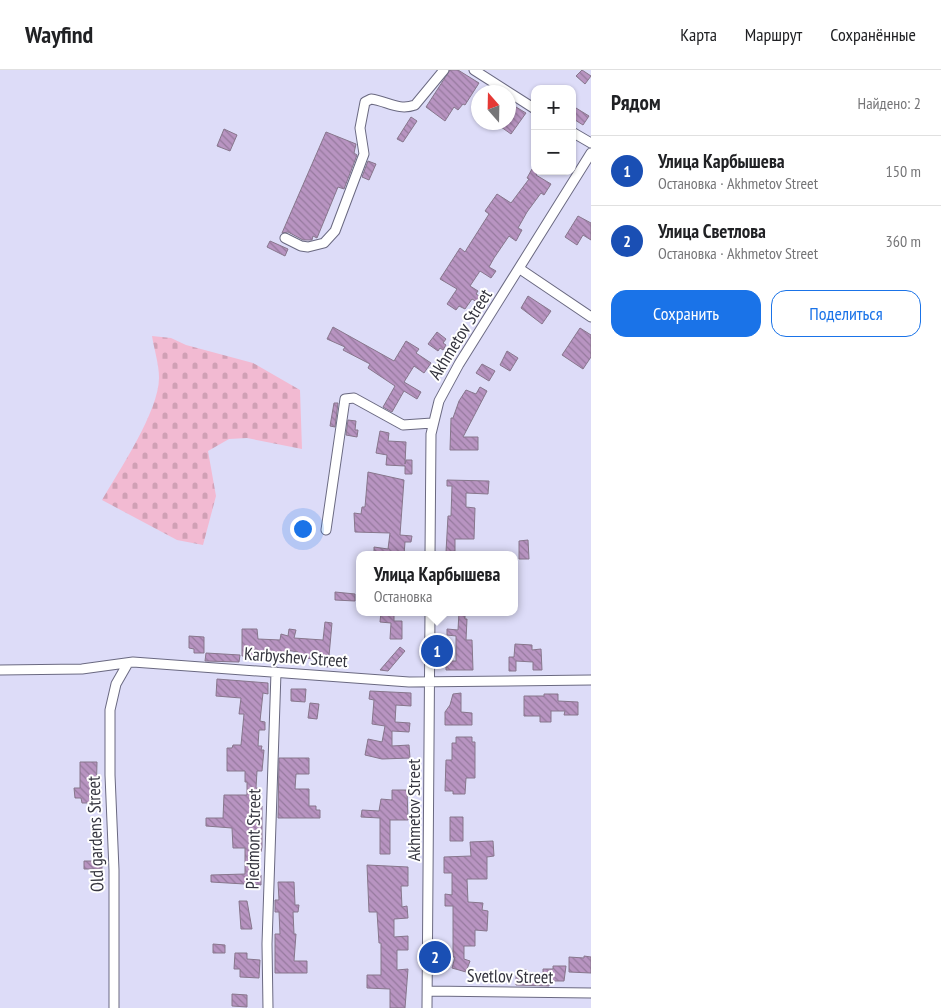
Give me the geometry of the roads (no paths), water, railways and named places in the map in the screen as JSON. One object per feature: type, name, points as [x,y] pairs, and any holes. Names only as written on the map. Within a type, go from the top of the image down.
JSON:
[{"type":"street","points":[[285,238],[308,247],[324,243],[335,231],[364,154],[360,128],[365,102],[371,99],[393,106],[408,107],[415,105],[444,70]]},
{"type":"street","points":[[474,70],[531,106]]},
{"type":"street","points":[[576,134],[591,143]]},
{"type":"street","name":"Akhmetov Street","points":[[430,551],[432,422],[446,388],[591,154]]},
{"type":"street","points":[[520,269],[591,317]]},
{"type":"street","points":[[326,530],[344,398],[354,398],[400,424],[432,422]]},
{"type":"street","name":"Akhmetov Street","points":[[427,1008],[430,616]]},
{"type":"street","name":"Karbyshev Street","points":[[0,670],[82,669],[128,663],[430,682],[591,680]]},
{"type":"street","name":"Old gardens Street","points":[[114,1008],[114,870],[110,776],[110,710],[114,689],[128,663]]},
{"type":"street","name":"Piedmont Street","points":[[268,1008],[268,916],[276,672]]},
{"type":"street","name":"Svetlov Street","points":[[428,991],[591,994]]},
{"type":"place","name":"Улица Карбышева","points":[[437,651]]},
{"type":"place","name":"Улица Светлова","points":[[435,957]]}]
